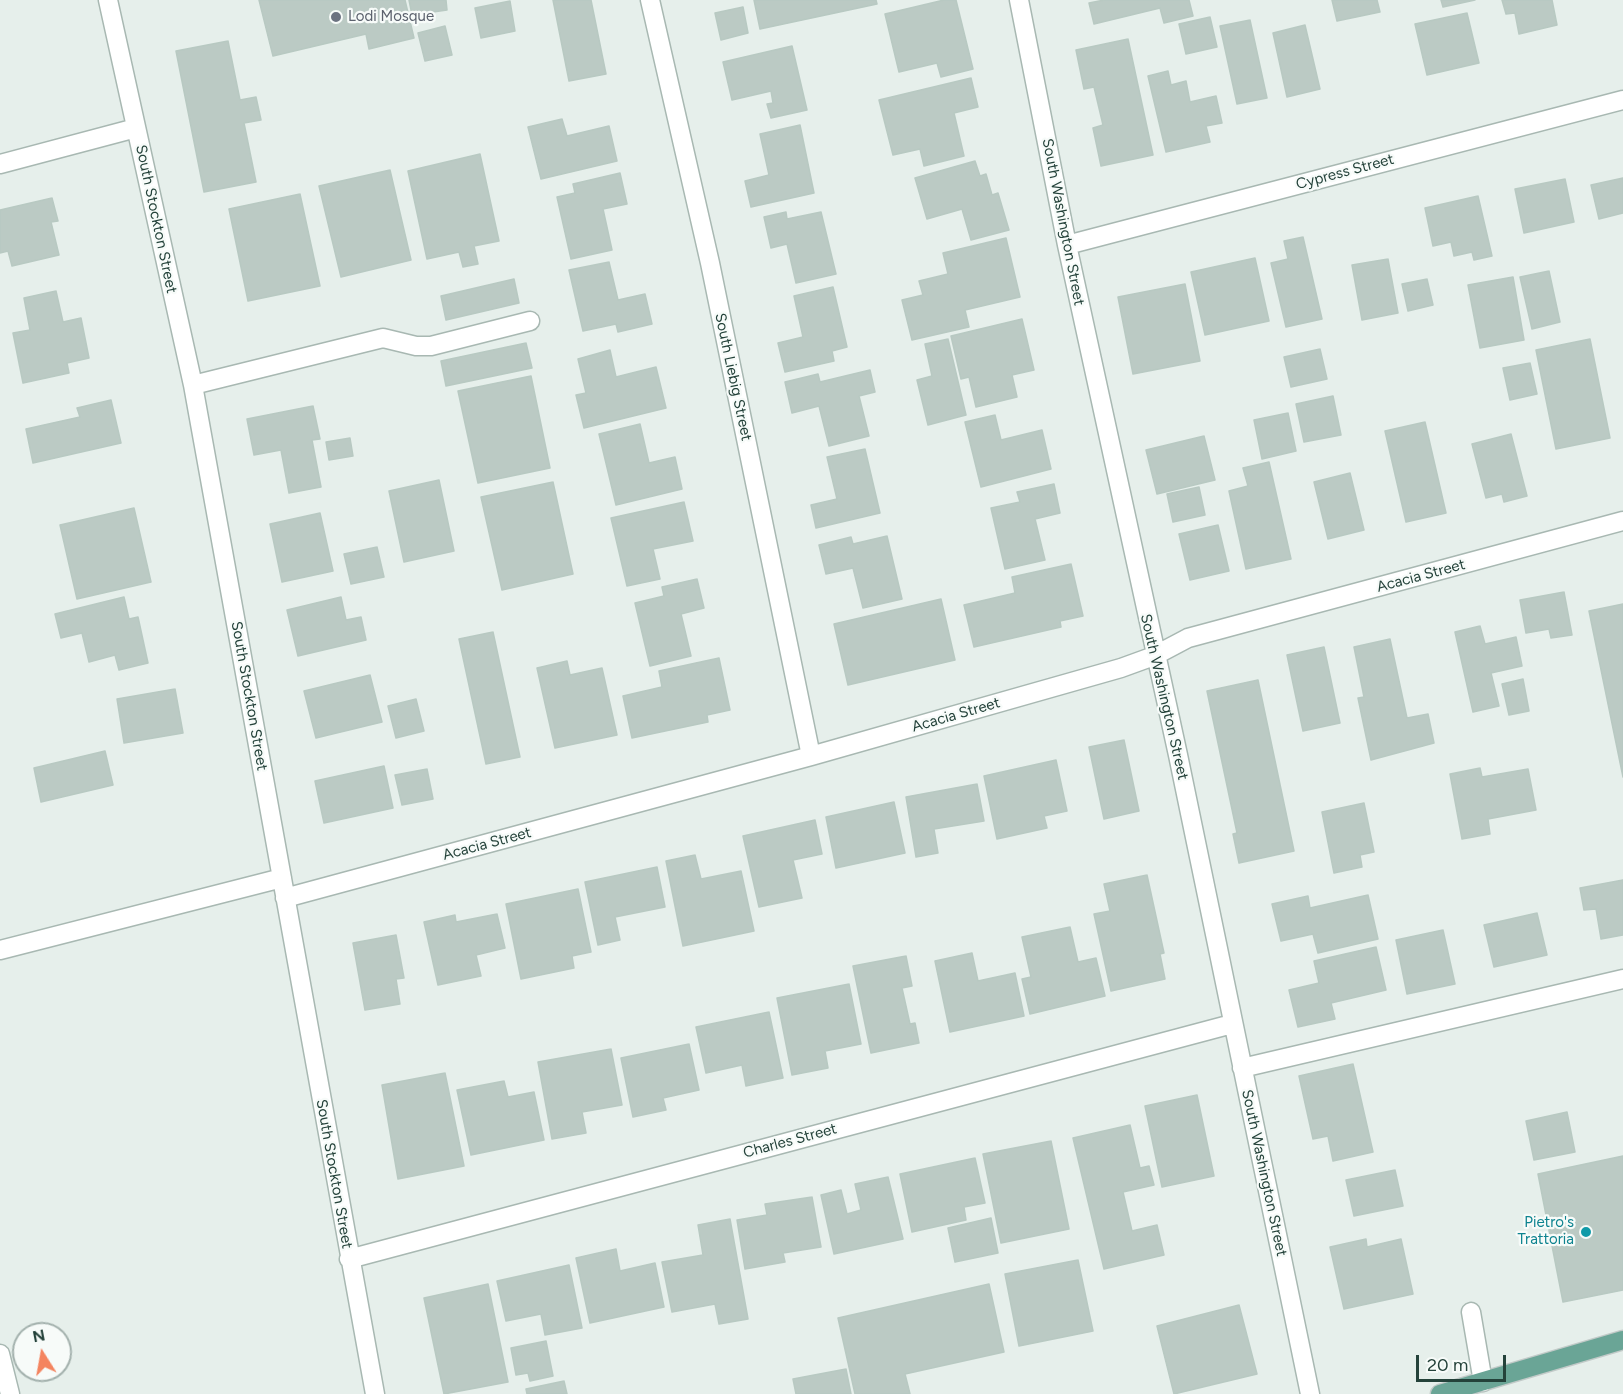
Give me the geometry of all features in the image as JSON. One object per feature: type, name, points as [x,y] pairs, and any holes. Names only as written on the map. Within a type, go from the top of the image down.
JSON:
[{"type":"main road","points":[[1440,1394],[1623,1340]]},
{"type":"street","name":"South Stockton Street","points":[[108,0],[193,385],[375,1394]]},
{"type":"street","name":"South Liebig Street","points":[[650,0],[710,262],[811,756]]},
{"type":"street","name":"South Washington Street","points":[[1019,0],[1067,245],[1154,656],[1178,756],[1310,1394]]},
{"type":"street","name":"Cypress Street","points":[[1067,245],[1623,100]]},
{"type":"street","points":[[0,164],[136,128]]},
{"type":"street","points":[[193,385],[383,338],[416,346],[431,346],[530,321]]},
{"type":"street","name":"Acacia Street","points":[[285,898],[811,756],[1121,668],[1154,656],[1188,638],[1623,521]]},
{"type":"street","points":[[0,950],[282,878]]},
{"type":"street","points":[[1242,1068],[1623,979]]},
{"type":"street","name":"Charles Street","points":[[349,1259],[1232,1024]]},
{"type":"street","points":[[1471,1312],[1483,1382]]},
{"type":"street","points":[[0,1354],[10,1394]]},
{"type":"building","name":"Lodi Mosque","points":[[259,0],[405,0],[414,38],[369,49],[366,34],[273,56]]},
{"type":"building","points":[[409,0],[446,0],[447,10],[412,15]]},
{"type":"building","points":[[553,0],[591,0],[606,74],[569,81]]},
{"type":"building","points":[[754,0],[876,0],[877,4],[760,29]]},
{"type":"building","points":[[944,0],[956,0],[973,69],[941,77],[937,63],[899,72],[885,14]]},
{"type":"building","points":[[1104,0],[1189,0],[1193,16],[1164,23],[1160,8],[1094,24],[1089,3]]},
{"type":"building","points":[[1332,0],[1377,0],[1380,12],[1337,21]]},
{"type":"building","points":[[1441,0],[1475,0],[1443,7]]},
{"type":"building","points":[[1502,0],[1552,0],[1557,25],[1519,34],[1515,13],[1506,14]]},
{"type":"building","points":[[510,1],[515,31],[481,38],[475,8]]},
{"type":"building","points":[[743,7],[748,33],[721,40],[715,13]]},
{"type":"building","points":[[1467,13],[1479,63],[1427,75],[1415,24]]},
{"type":"building","points":[[1210,17],[1217,47],[1186,54],[1179,24]]},
{"type":"building","points":[[1250,20],[1267,98],[1237,104],[1220,26]]},
{"type":"building","points":[[1305,25],[1320,89],[1287,97],[1273,33]]},
{"type":"building","points":[[445,26],[452,55],[425,61],[418,33]]},
{"type":"building","points":[[1128,39],[1153,155],[1101,166],[1093,128],[1103,125],[1094,87],[1084,89],[1076,50]]},
{"type":"building","points":[[228,41],[240,100],[256,97],[261,120],[244,123],[256,182],[204,192],[176,51]]},
{"type":"building","points":[[792,46],[807,110],[771,118],[767,104],[773,103],[771,91],[732,100],[723,62]]},
{"type":"building","points":[[1168,71],[1171,85],[1186,81],[1190,102],[1216,96],[1222,123],[1206,126],[1210,142],[1166,152],[1148,76]]},
{"type":"building","points":[[971,78],[978,107],[954,113],[964,156],[924,166],[920,149],[893,155],[879,100]]},
{"type":"building","points":[[562,119],[567,136],[609,126],[617,161],[541,179],[528,127]]},
{"type":"building","points":[[800,125],[814,193],[751,207],[745,181],[769,175],[760,134]]},
{"type":"building","points":[[480,154],[499,241],[474,246],[478,264],[463,267],[459,252],[427,259],[408,171]]},
{"type":"building","points":[[975,161],[980,176],[986,174],[992,195],[998,193],[1009,230],[971,240],[962,209],[927,219],[915,178]]},
{"type":"building","points":[[390,170],[411,260],[341,277],[319,186]]},
{"type":"building","points":[[620,173],[627,204],[603,209],[612,250],[571,259],[557,197],[575,193],[573,184]]},
{"type":"building","points":[[1623,178],[1623,213],[1599,219],[1591,185]]},
{"type":"building","points":[[1565,179],[1574,222],[1524,233],[1515,189]]},
{"type":"building","points":[[300,194],[320,286],[248,301],[229,209]]},
{"type":"building","points":[[1478,196],[1492,256],[1474,260],[1472,252],[1454,256],[1451,242],[1433,246],[1425,208]]},
{"type":"building","points":[[52,198],[58,221],[51,222],[59,255],[12,266],[8,251],[0,253],[0,210]]},
{"type":"building","points":[[786,212],[787,219],[821,212],[836,274],[796,283],[787,244],[771,248],[764,217]]},
{"type":"building","points":[[1303,237],[1322,319],[1286,327],[1271,263],[1288,259],[1284,241]]},
{"type":"building","points":[[1006,238],[1020,297],[965,310],[969,327],[912,340],[902,300],[923,295],[919,281],[948,274],[943,253]]},
{"type":"building","points":[[1255,258],[1269,321],[1205,335],[1191,272]]},
{"type":"building","points":[[1388,259],[1398,313],[1362,320],[1352,265]]},
{"type":"building","points":[[609,262],[618,300],[645,294],[652,324],[618,332],[616,324],[583,331],[569,270]]},
{"type":"building","points":[[1549,271],[1560,322],[1532,329],[1520,277]]},
{"type":"building","points":[[1513,277],[1524,340],[1480,348],[1468,285]]},
{"type":"building","points":[[514,279],[519,303],[446,320],[441,296]]},
{"type":"building","points":[[1427,279],[1433,305],[1408,311],[1402,284]]},
{"type":"building","points":[[1185,284],[1200,361],[1133,374],[1118,297]]},
{"type":"building","points":[[833,287],[847,347],[832,351],[834,361],[785,372],[778,343],[803,337],[794,296]]},
{"type":"building","points":[[56,291],[63,322],[81,318],[89,358],[67,363],[69,373],[23,383],[13,333],[30,330],[24,298]]},
{"type":"building","points":[[1022,319],[1034,370],[1012,375],[1017,397],[976,407],[969,377],[961,379],[951,336]]},
{"type":"building","points":[[948,339],[966,415],[928,425],[917,380],[932,376],[925,344]]},
{"type":"building","points":[[1590,339],[1610,438],[1556,449],[1536,350]]},
{"type":"building","points":[[526,343],[532,368],[446,386],[441,361]]},
{"type":"building","points":[[1320,349],[1327,379],[1291,387],[1284,357]]},
{"type":"building","points":[[610,350],[616,377],[656,367],[666,408],[584,428],[576,395],[586,393],[578,359]]},
{"type":"building","points":[[1530,363],[1537,394],[1510,400],[1503,368]]},
{"type":"building","points":[[870,370],[875,392],[859,396],[869,436],[829,446],[819,406],[792,413],[785,382],[818,374],[820,382]]},
{"type":"building","points":[[531,376],[550,468],[478,483],[458,391]]},
{"type":"building","points":[[1333,396],[1341,435],[1304,442],[1296,404]]},
{"type":"building","points":[[111,400],[121,443],[33,463],[26,429],[80,417],[77,408]]},
{"type":"building","points":[[313,406],[320,439],[312,440],[321,487],[289,493],[281,450],[254,455],[247,419]]},
{"type":"building","points":[[1288,413],[1296,451],[1262,459],[1254,420]]},
{"type":"building","points":[[995,415],[1001,440],[1042,430],[1051,469],[981,487],[965,422]]},
{"type":"building","points":[[1425,422],[1446,513],[1406,522],[1385,431]]},
{"type":"building","points":[[640,424],[649,463],[675,457],[682,489],[616,505],[599,434]]},
{"type":"building","points":[[1511,434],[1527,496],[1504,502],[1502,494],[1486,498],[1472,444]]},
{"type":"building","points":[[1204,436],[1215,480],[1157,494],[1146,450]]},
{"type":"building","points":[[350,438],[353,456],[329,460],[326,442]]},
{"type":"building","points":[[865,449],[880,513],[816,528],[811,505],[837,499],[827,457]]},
{"type":"building","points":[[1269,462],[1291,559],[1246,569],[1229,491],[1248,486],[1243,468]]},
{"type":"building","points":[[1350,473],[1364,530],[1328,539],[1314,482]]},
{"type":"building","points":[[439,480],[454,551],[404,562],[389,491]]},
{"type":"building","points":[[553,482],[573,574],[502,590],[481,497]]},
{"type":"building","points":[[1054,484],[1060,513],[1035,519],[1045,560],[1005,569],[991,508],[1020,502],[1017,492]]},
{"type":"building","points":[[1199,487],[1205,515],[1173,522],[1167,494]]},
{"type":"building","points":[[684,502],[693,541],[653,549],[660,579],[627,586],[611,518]]},
{"type":"building","points":[[134,508],[151,582],[77,599],[60,525]]},
{"type":"building","points":[[320,513],[333,571],[282,582],[270,524]]},
{"type":"building","points":[[1218,525],[1229,571],[1190,580],[1179,534]]},
{"type":"building","points":[[887,536],[902,599],[863,608],[853,568],[826,574],[819,545],[851,537],[853,544]]},
{"type":"building","points":[[377,547],[384,577],[351,584],[344,554]]},
{"type":"building","points":[[1071,564],[1083,616],[1060,621],[1061,627],[974,647],[964,605],[1015,593],[1012,577]]},
{"type":"building","points":[[697,579],[704,608],[681,614],[691,656],[650,666],[635,603],[664,596],[662,587]]},
{"type":"building","points":[[1564,592],[1572,635],[1551,638],[1549,629],[1526,633],[1520,600]]},
{"type":"building","points":[[124,597],[129,619],[138,617],[148,663],[119,670],[115,655],[89,662],[82,633],[61,638],[55,614]]},
{"type":"building","points":[[341,597],[346,620],[361,617],[366,640],[298,656],[287,610]]},
{"type":"building","points":[[941,599],[955,660],[848,685],[834,624]]},
{"type":"building","points":[[1623,604],[1623,777],[1589,611]]},
{"type":"building","points":[[1480,626],[1485,644],[1516,637],[1522,666],[1491,673],[1499,706],[1473,712],[1455,632]]},
{"type":"building","points":[[493,632],[520,757],[486,764],[459,639]]},
{"type":"building","points":[[1390,639],[1407,718],[1428,714],[1434,743],[1371,760],[1358,698],[1364,697],[1354,647]]},
{"type":"building","points":[[1324,647],[1340,723],[1303,731],[1287,655]]},
{"type":"building","points":[[719,658],[730,710],[707,715],[708,722],[632,738],[623,696],[662,687],[659,671]]},
{"type":"building","points":[[567,661],[570,675],[602,668],[617,735],[555,748],[537,668]]},
{"type":"building","points":[[370,675],[382,722],[316,738],[304,691]]},
{"type":"building","points":[[1523,679],[1529,711],[1509,715],[1502,684]]},
{"type":"building","points":[[1258,680],[1294,851],[1239,863],[1233,834],[1237,833],[1207,691]]},
{"type":"building","points":[[175,689],[183,733],[124,743],[117,699]]},
{"type":"building","points":[[416,699],[424,731],[396,738],[388,706]]},
{"type":"building","points":[[1124,740],[1139,811],[1104,819],[1089,747]]},
{"type":"building","points":[[105,751],[113,785],[41,802],[34,768]]},
{"type":"building","points":[[1056,760],[1067,811],[1044,816],[1047,828],[997,839],[984,776]]},
{"type":"building","points":[[384,766],[393,808],[324,823],[315,781]]},
{"type":"building","points":[[1480,768],[1482,777],[1528,769],[1536,810],[1488,819],[1490,834],[1462,839],[1450,774]]},
{"type":"building","points":[[427,769],[433,799],[402,805],[395,775]]},
{"type":"building","points":[[977,784],[984,821],[934,829],[938,853],[916,857],[906,797]]},
{"type":"building","points":[[894,802],[905,853],[836,868],[826,817]]},
{"type":"building","points":[[1364,803],[1374,852],[1360,855],[1362,867],[1334,873],[1322,812]]},
{"type":"building","points":[[815,820],[822,854],[793,860],[802,898],[759,907],[743,836]]},
{"type":"building","points":[[695,855],[701,879],[741,871],[754,931],[683,946],[666,861]]},
{"type":"building","points":[[657,867],[665,907],[615,917],[620,940],[598,945],[585,882]]},
{"type":"building","points":[[1147,875],[1164,953],[1160,954],[1165,979],[1111,991],[1094,914],[1110,911],[1104,884]]},
{"type":"building","points":[[1623,880],[1623,935],[1601,939],[1596,909],[1584,910],[1580,888]]},
{"type":"building","points":[[578,889],[591,952],[572,956],[574,968],[521,979],[506,904]]},
{"type":"building","points":[[1368,895],[1378,939],[1318,953],[1313,934],[1281,941],[1272,904],[1308,896],[1310,908]]},
{"type":"building","points":[[1537,913],[1547,955],[1494,967],[1484,925]]},
{"type":"building","points":[[497,914],[505,948],[476,955],[481,976],[438,985],[424,922],[455,915],[456,922]]},
{"type":"building","points":[[1070,927],[1078,962],[1096,958],[1105,996],[1030,1014],[1022,979],[1031,977],[1022,937]]},
{"type":"building","points":[[1443,930],[1455,984],[1407,994],[1396,940]]},
{"type":"building","points":[[396,935],[404,978],[396,979],[400,1004],[365,1010],[353,943]]},
{"type":"building","points":[[1376,947],[1386,990],[1331,1003],[1335,1019],[1298,1027],[1289,990],[1319,983],[1314,961]]},
{"type":"building","points":[[972,953],[978,981],[1015,973],[1024,1016],[950,1032],[935,961]]},
{"type":"building","points":[[906,956],[912,986],[902,988],[910,1024],[915,1023],[919,1043],[871,1053],[853,966]]},
{"type":"building","points":[[849,984],[861,1044],[825,1051],[828,1068],[792,1075],[777,998]]},
{"type":"building","points":[[769,1012],[783,1078],[746,1086],[742,1065],[706,1073],[696,1027]]},
{"type":"building","points":[[689,1044],[699,1090],[663,1098],[666,1110],[633,1117],[621,1058]]},
{"type":"building","points":[[611,1049],[622,1105],[582,1112],[586,1133],[552,1139],[538,1062]]},
{"type":"building","points":[[1353,1064],[1373,1152],[1333,1161],[1328,1136],[1313,1139],[1299,1076]]},
{"type":"building","points":[[445,1073],[464,1166],[398,1179],[382,1085]]},
{"type":"building","points":[[504,1081],[508,1097],[534,1092],[544,1140],[471,1155],[457,1090]]},
{"type":"building","points":[[1197,1095],[1214,1176],[1162,1187],[1145,1106]]},
{"type":"building","points":[[1567,1112],[1575,1152],[1534,1160],[1526,1121]]},
{"type":"building","points":[[1130,1125],[1140,1168],[1149,1166],[1154,1185],[1123,1192],[1132,1231],[1157,1225],[1164,1255],[1104,1269],[1073,1138]]},
{"type":"building","points":[[1051,1141],[1069,1229],[1001,1243],[983,1154]]},
{"type":"building","name":"Pietro's Trattoria","points":[[1623,1156],[1623,1290],[1563,1302],[1538,1174]]},
{"type":"building","points":[[975,1158],[985,1203],[964,1207],[966,1220],[912,1232],[900,1174]]},
{"type":"building","points":[[1395,1170],[1403,1206],[1354,1216],[1346,1180]]},
{"type":"building","points":[[888,1177],[903,1239],[834,1254],[821,1195],[841,1190],[847,1214],[861,1210],[855,1184]]},
{"type":"building","points":[[812,1197],[821,1247],[783,1253],[785,1262],[745,1269],[737,1220],[767,1215],[765,1204]]},
{"type":"building","points":[[991,1218],[998,1253],[955,1262],[948,1228]]},
{"type":"building","points":[[730,1219],[748,1319],[719,1324],[715,1304],[672,1312],[662,1262],[703,1255],[698,1225]]},
{"type":"building","points":[[1366,1239],[1367,1247],[1401,1239],[1413,1294],[1344,1309],[1330,1247]]},
{"type":"building","points":[[616,1249],[620,1271],[655,1263],[664,1307],[590,1323],[576,1258]]},
{"type":"building","points":[[1078,1260],[1093,1331],[1019,1346],[1005,1274]]},
{"type":"building","points":[[569,1265],[582,1328],[545,1335],[541,1314],[506,1321],[497,1281]]},
{"type":"building","points":[[488,1284],[508,1382],[444,1394],[424,1298]]},
{"type":"building","points":[[989,1284],[1004,1352],[905,1374],[910,1394],[855,1394],[838,1318]]},
{"type":"building","points":[[1239,1305],[1257,1374],[1174,1394],[1157,1326]]},
{"type":"building","points":[[546,1341],[553,1376],[530,1381],[528,1373],[516,1375],[511,1348]]},
{"type":"building","points":[[846,1369],[851,1394],[796,1394],[793,1379]]},
{"type":"building","points":[[564,1381],[567,1394],[527,1394],[526,1389]]},
{"type":"place","name":"Lodi Mosque","points":[[336,17]]},
{"type":"place","name":"Pietro's Trattoria","points":[[1586,1232]]}]
